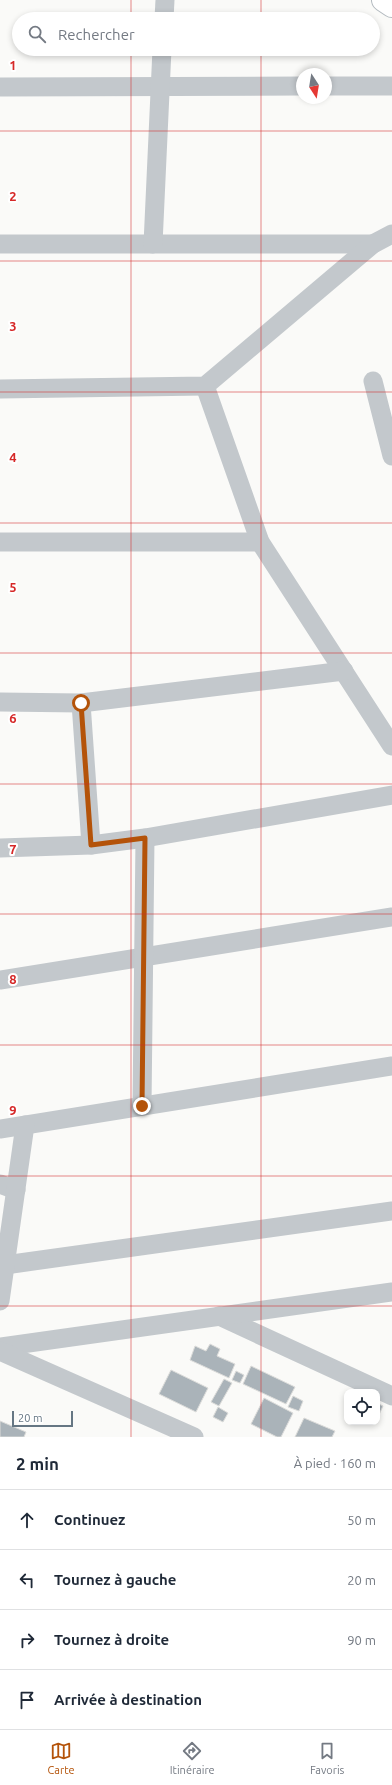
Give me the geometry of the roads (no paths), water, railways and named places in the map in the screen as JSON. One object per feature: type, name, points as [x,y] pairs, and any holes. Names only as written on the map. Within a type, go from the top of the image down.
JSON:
[{"type":"street","points":[[164,12],[165,0]]},
{"type":"street","points":[[383,0],[392,6]]},
{"type":"street","points":[[153,244],[162,56]]},
{"type":"street","points":[[0,87],[296,86]]},
{"type":"street","points":[[332,86],[392,86]]},
{"type":"street","points":[[0,389],[205,386],[372,244],[392,234]]},
{"type":"street","points":[[0,244],[372,244]]},
{"type":"street","points":[[372,381],[387,414],[392,456]]},
{"type":"street","points":[[205,386],[260,542],[392,746]]},
{"type":"street","points":[[0,542],[260,542]]},
{"type":"street","points":[[0,702],[81,703],[344,671]]},
{"type":"street","points":[[81,703],[91,845]]},
{"type":"street","points":[[0,848],[91,845],[145,838],[392,795]]},
{"type":"street","points":[[142,1106],[145,838]]},
{"type":"street","points":[[0,980],[392,917]]},
{"type":"street","points":[[0,1129],[392,1066]]},
{"type":"street","points":[[0,1301],[5,1265],[8,1187],[25,1124]]},
{"type":"street","points":[[5,1265],[392,1211]]},
{"type":"street","points":[[0,1347],[219,1316],[388,1295]]},
{"type":"street","points":[[219,1316],[392,1396]]},
{"type":"street","points":[[0,1351],[194,1437]]}]
